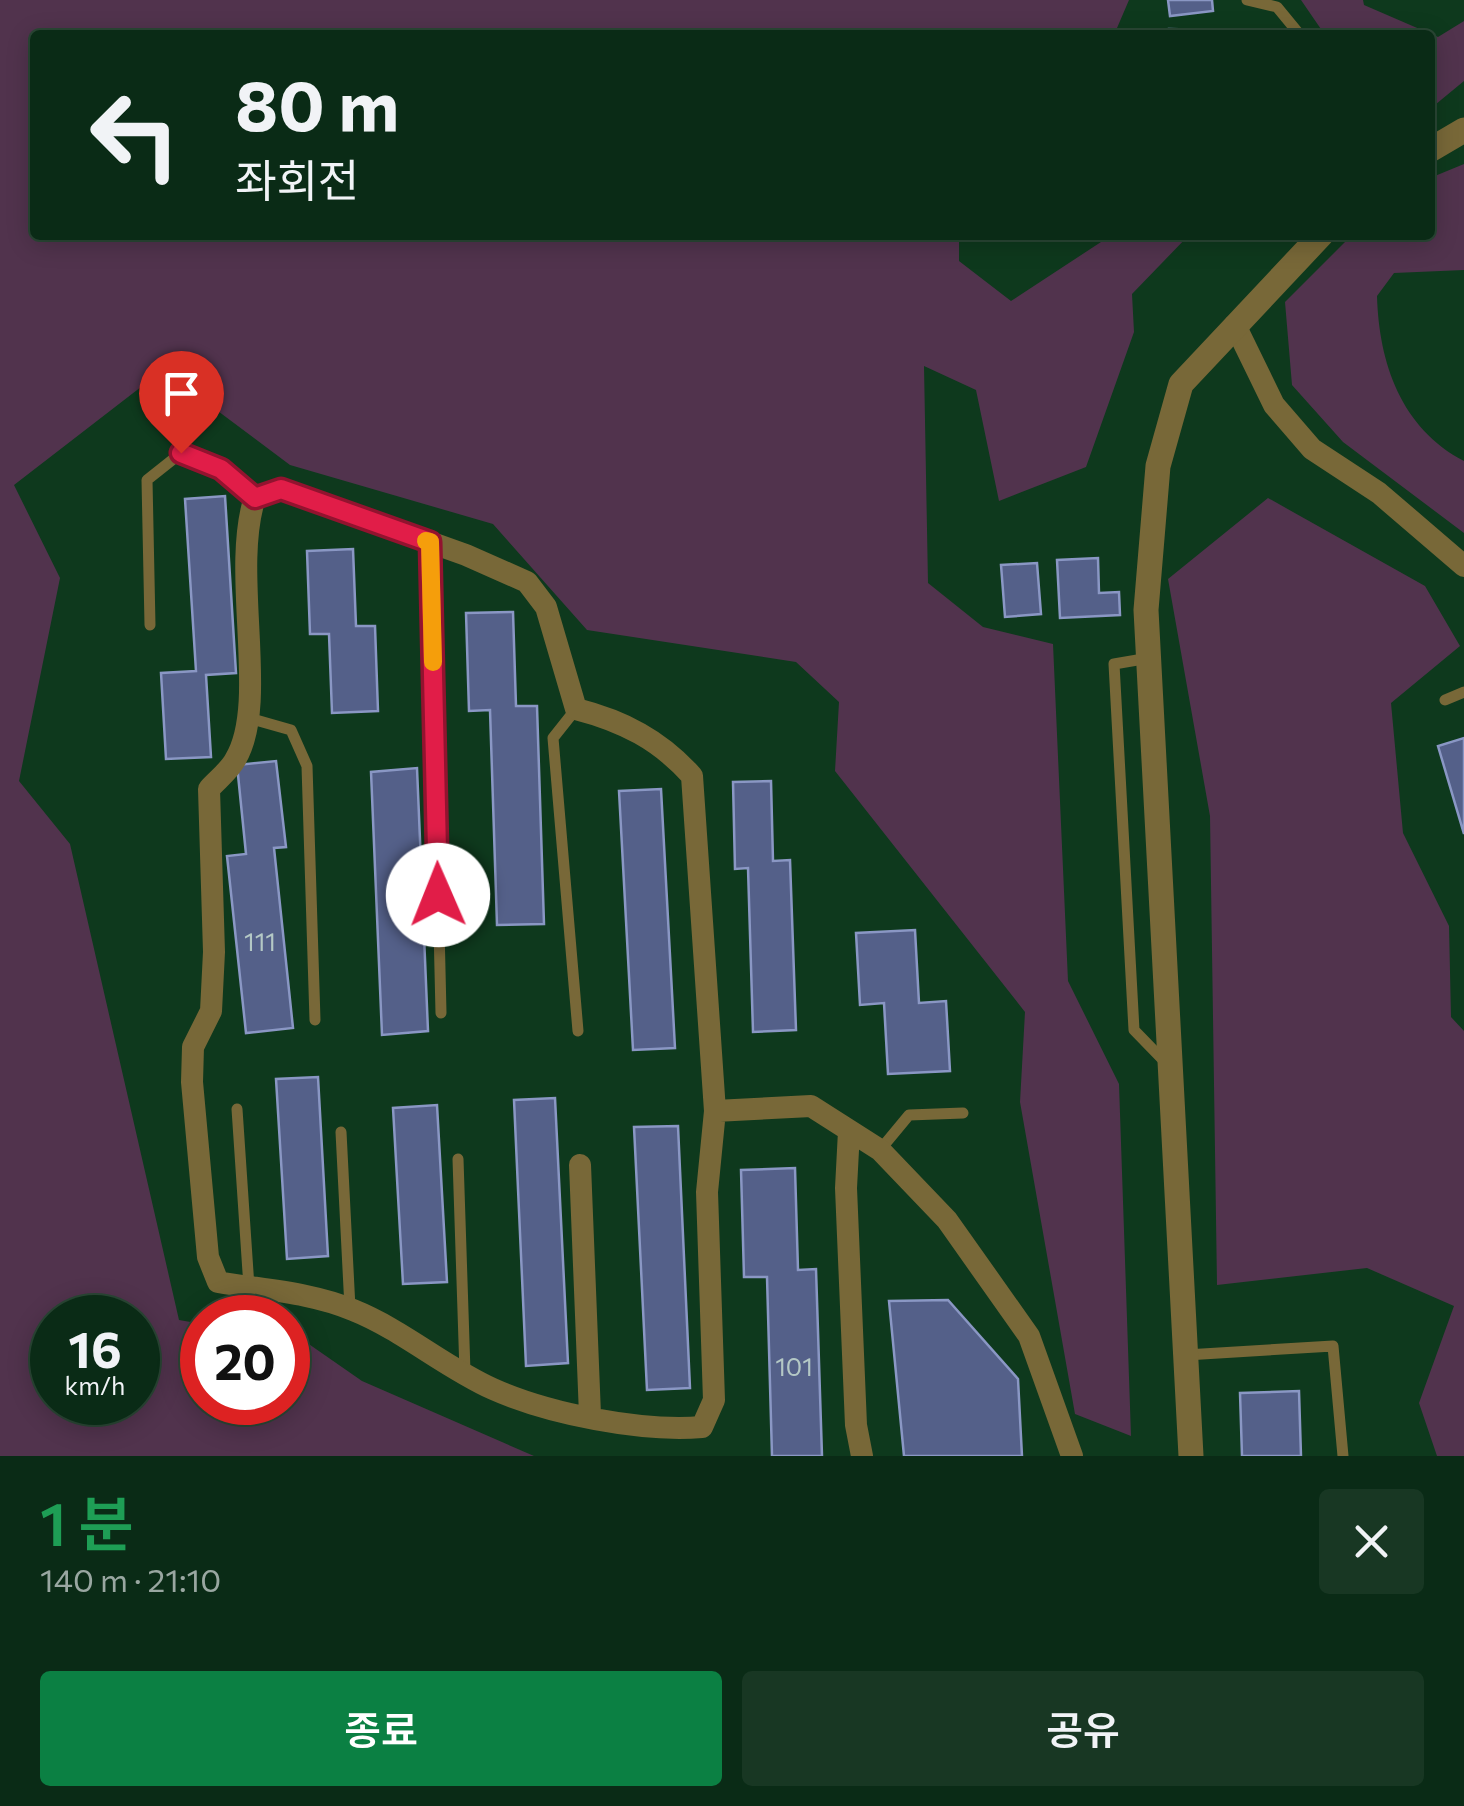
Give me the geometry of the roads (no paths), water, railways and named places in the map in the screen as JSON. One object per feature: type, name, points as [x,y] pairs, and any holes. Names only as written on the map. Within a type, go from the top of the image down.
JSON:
[{"type":"street","points":[[1435,147],[1464,130]]},
{"type":"street","points":[[1191,1456],[1146,610],[1158,466],[1181,384],[1316,240]]},
{"type":"street","points":[[1235,325],[1274,405],[1312,449],[1379,493],[1464,566]]},
{"type":"street","points":[[281,489],[528,582],[546,607],[576,709],[616,719],[670,751],[692,776],[714,1111],[708,1192],[714,1400],[702,1427],[671,1429],[590,1415],[493,1389],[396,1330],[350,1308],[292,1292],[218,1282],[208,1257],[192,1082],[193,1047],[211,1012],[214,972],[208,789],[236,760],[249,718],[243,552],[255,498],[281,489]]},
{"type":"street","points":[[714,1111],[811,1106],[880,1150],[948,1220],[1029,1336],[1072,1456]]},
{"type":"street","points":[[849,1131],[846,1205],[856,1424],[862,1456]]},
{"type":"street","points":[[580,1165],[590,1415]]},
{"type":"lane","points":[[1247,0],[1277,6],[1296,30]]},
{"type":"lane","points":[[150,625],[147,480],[181,453],[221,469],[255,498]]},
{"type":"lane","points":[[430,542],[441,1012]]},
{"type":"lane","points":[[1149,658],[1114,664],[1134,1030],[1172,1069]]},
{"type":"lane","points":[[1444,700],[1464,692]]},
{"type":"lane","points":[[576,709],[553,738],[578,1031]]},
{"type":"lane","points":[[249,718],[291,730],[307,766],[315,1020]]},
{"type":"lane","points":[[236,1108],[249,1287]]},
{"type":"lane","points":[[880,1150],[909,1115],[963,1113]]},
{"type":"lane","points":[[342,1132],[350,1308]]},
{"type":"lane","points":[[458,1159],[465,1372]]},
{"type":"lane","points":[[1186,1355],[1333,1346],[1343,1456]]}]
